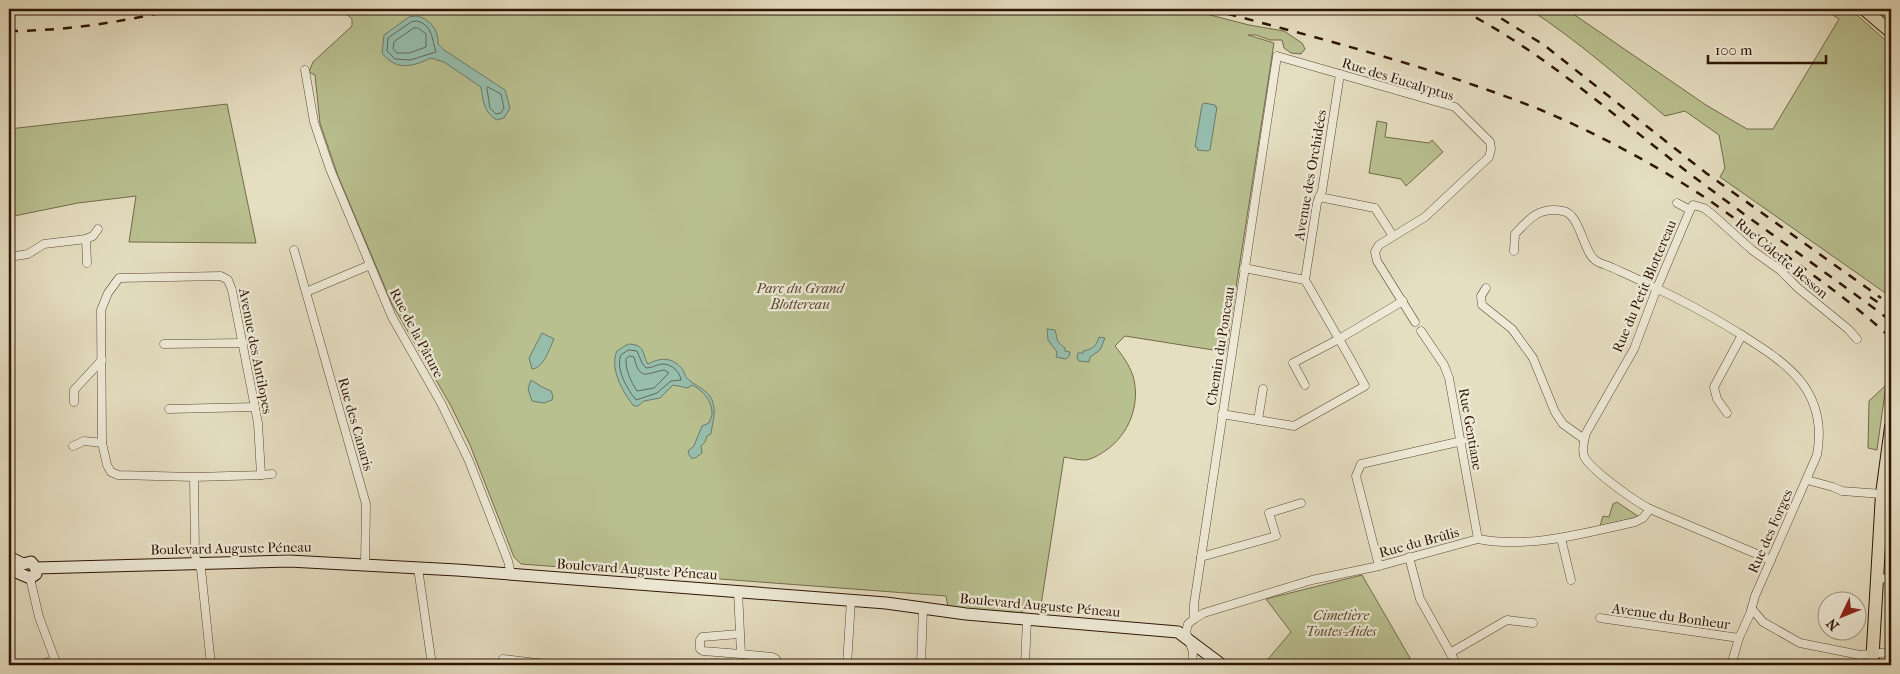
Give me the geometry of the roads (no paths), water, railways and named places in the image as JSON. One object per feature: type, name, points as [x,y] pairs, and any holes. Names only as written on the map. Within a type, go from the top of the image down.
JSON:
[{"type":"main road","points":[[1864,9],[1891,32]]},
{"type":"main road","points":[[1872,660],[1882,494],[1888,466],[1891,428]]},
{"type":"street","name":"Rue des Eucalyptus","points":[[1277,56],[1455,107],[1490,142],[1489,158],[1431,212],[1379,245],[1375,252],[1378,261],[1415,322]]},
{"type":"street","name":"Chemin du Ponceau","points":[[1187,637],[1188,624],[1194,619],[1193,610],[1277,56]]},
{"type":"street","name":"Rue de la Pâture","points":[[305,70],[314,122],[370,265],[392,317],[441,403],[469,461],[508,561],[511,574]]},
{"type":"street","name":"Avenue des Orchidées","points":[[1305,280],[1319,197],[1322,191],[1340,74]]},
{"type":"street","points":[[1319,197],[1375,208],[1393,236]]},
{"type":"street","name":"Rue du Petit Blottereau","points":[[1584,440],[1586,433],[1634,349],[1690,210],[1677,203]]},
{"type":"street","name":"Rue Colette Besson","points":[[1690,210],[1693,205],[1704,208],[1752,250],[1780,270],[1798,288],[1858,338]]},
{"type":"street","points":[[1514,252],[1515,234],[1534,214],[1544,211],[1563,211],[1572,217],[1594,259],[1705,312],[1788,366],[1805,387],[1818,422],[1819,441],[1817,455],[1807,480]]},
{"type":"street","points":[[9,257],[28,254],[44,244],[86,239],[93,236],[98,229]]},
{"type":"street","points":[[86,239],[88,263]]},
{"type":"street","name":"Rue des Canaris","points":[[294,250],[366,504],[365,565]]},
{"type":"street","points":[[306,292],[370,265]]},
{"type":"street","points":[[1222,414],[1294,426],[1366,386],[1305,280],[1244,268]]},
{"type":"street","name":"Avenue des Antilopes","points":[[260,475],[260,441],[255,407],[232,290],[228,280],[221,276],[119,278],[108,293],[101,310],[102,443],[107,466],[111,472],[118,475],[194,477],[260,475],[272,474]]},
{"type":"street","points":[[1486,288],[1481,296],[1482,305],[1512,329],[1533,358],[1555,412],[1563,424],[1584,440],[1584,456],[1589,463],[1636,502],[1771,560]]},
{"type":"street","points":[[1305,385],[1293,363],[1339,339],[1403,301]]},
{"type":"street","name":"Rue Gentiane","points":[[1421,331],[1444,364],[1449,378],[1462,441],[1478,539]]},
{"type":"street","points":[[1727,412],[1717,399],[1714,387],[1742,335]]},
{"type":"street","points":[[164,344],[243,343]]},
{"type":"street","points":[[74,402],[74,390],[102,360]]},
{"type":"street","points":[[1258,420],[1263,389]]},
{"type":"street","points":[[169,409],[255,407]]},
{"type":"street","points":[[72,446],[84,441],[102,443]]},
{"type":"street","points":[[1379,566],[1356,476],[1361,464],[1462,441]]},
{"type":"street","points":[[194,477],[194,556],[201,569],[211,665]]},
{"type":"street","name":"Rue des Forges","points":[[1730,665],[1752,609],[1755,596],[1807,480],[1842,491],[1882,494]]},
{"type":"street","points":[[1201,558],[1276,536],[1269,513],[1301,503]]},
{"type":"street","name":"Rue du Brûlis","points":[[1194,619],[1204,613],[1288,587],[1379,566],[1478,539],[1493,542],[1561,538],[1636,522],[1643,518],[1650,509]]},
{"type":"street","points":[[1561,538],[1571,580]]},
{"type":"street","points":[[1409,557],[1420,600],[1457,665]]},
{"type":"street","name":"Boulevard Auguste Péneau","points":[[25,573],[36,574],[36,568],[289,561],[511,574],[738,591],[897,604],[958,613],[1168,630],[1178,632],[1187,637],[1222,665]]},
{"type":"street","points":[[9,563],[25,573],[56,663],[36,665]]},
{"type":"street","points":[[418,568],[432,665]]},
{"type":"street","points":[[1877,579],[1891,578]]},
{"type":"street","points":[[738,591],[741,654]]},
{"type":"street","points":[[847,665],[852,600]]},
{"type":"street","points":[[921,665],[923,608]]},
{"type":"street","points":[[1752,609],[1764,622],[1800,644],[1855,654],[1872,660],[1891,652]]},
{"type":"street","name":"Avenue du Bonheur","points":[[1600,618],[1739,638]]},
{"type":"street","points":[[1025,665],[1027,619]]},
{"type":"street","points":[[1450,652],[1507,620],[1533,624]]},
{"type":"street","points":[[739,634],[702,638],[700,640],[700,649],[703,651],[772,657],[776,659],[778,665]]},
{"type":"street","points":[[1187,637],[1193,652],[1192,665]]},
{"type":"street","points":[[503,659],[523,663],[554,665]]},
{"type":"water","points":[[416,16],[425,19],[433,26],[437,34],[438,44],[444,50],[505,90],[510,108],[504,118],[497,120],[489,114],[485,106],[481,87],[444,62],[431,58],[417,64],[405,66],[393,63],[387,59],[382,53],[384,35],[409,17]]},
{"type":"water","points":[[1204,103],[1217,107],[1210,150],[1208,151],[1197,150],[1198,148],[1195,147],[1202,105]]},
{"type":"water","points":[[1047,329],[1055,330],[1058,342],[1065,348],[1065,351],[1070,352],[1066,359],[1056,357],[1057,352],[1048,340]]},
{"type":"water","points":[[542,333],[554,339],[543,362],[532,369],[529,358]]},
{"type":"water","points":[[1099,337],[1105,338],[1100,350],[1090,357],[1089,362],[1079,361],[1077,358],[1078,353],[1083,353],[1083,351],[1094,347]]},
{"type":"water","points":[[628,344],[638,346],[642,350],[648,364],[662,359],[675,363],[683,370],[688,379],[710,396],[714,409],[711,434],[707,436],[701,446],[702,453],[695,458],[691,458],[688,453],[694,446],[702,426],[709,423],[712,410],[709,401],[700,390],[692,385],[688,388],[673,385],[660,398],[644,401],[638,406],[634,406],[618,380],[615,365],[617,351]]},
{"type":"water","points":[[531,380],[551,391],[552,400],[544,403],[532,401],[528,389]]},
{"type":"railway","points":[[9,31],[94,25],[177,9]]},
{"type":"railway","points":[[1210,9],[1419,67],[1460,80],[1560,118],[1634,155],[1708,199],[1830,288],[1891,338]]},
{"type":"railway","points":[[1460,9],[1547,63],[1707,187],[1891,321]]},
{"type":"railway","points":[[1486,9],[1544,45],[1706,173],[1881,298]]},
{"type":"railway","points":[[1870,297],[1891,311]]},
{"type":"park label","name":"Parc du Grand Blottereau","points":[[800,296]]},
{"type":"park label","name":"Cimetière Toutes-Aides","points":[[1341,624]]}]
